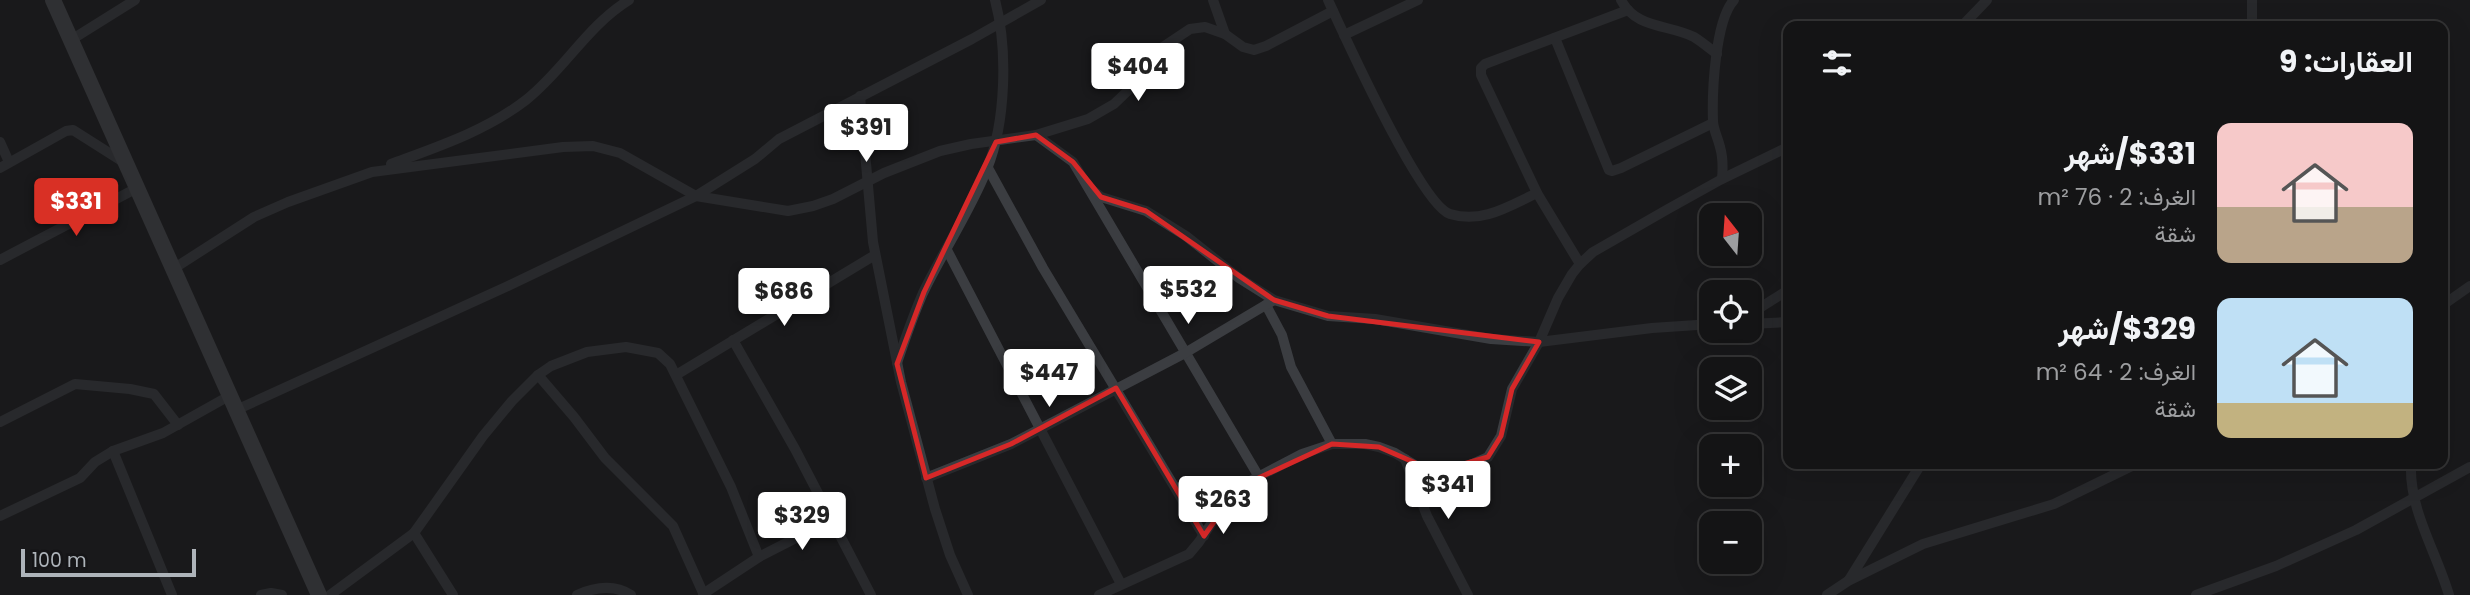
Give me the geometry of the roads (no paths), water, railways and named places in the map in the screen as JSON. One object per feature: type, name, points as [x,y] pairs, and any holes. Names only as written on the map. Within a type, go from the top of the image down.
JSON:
[{"type":"street","points":[[53,0],[319,595]]},
{"type":"street","points":[[71,40],[135,0]]},
{"type":"street","points":[[173,270],[254,217],[446,144],[491,123],[527,99],[589,32],[628,0]]},
{"type":"street","points":[[897,364],[924,292],[988,168],[996,142],[1003,61],[1001,23],[995,0]]},
{"type":"street","points":[[0,516],[79,478],[95,462],[113,451],[163,433],[508,286],[696,195],[755,159],[779,139],[1041,0]]},
{"type":"street","points":[[1213,0],[1225,34]]},
{"type":"street","points":[[1345,35],[1418,0]]},
{"type":"street","points":[[1621,0],[1628,10],[1644,23],[1693,37],[1717,54]]},
{"type":"street","points":[[1722,179],[1721,150],[1713,123],[1717,54],[1723,16],[1734,0]]},
{"type":"street","points":[[1967,21],[1987,0]]},
{"type":"street","points":[[2252,0],[2252,21]]},
{"type":"street","points":[[372,172],[550,148],[593,146],[620,153],[696,195],[788,211],[833,199],[867,181],[940,151],[1036,135],[1088,119],[1114,104],[1138,81],[1163,47],[1190,29],[1205,27],[1225,34],[1243,47],[1254,50],[1266,46],[1330,5],[1374,100],[1441,209],[1449,214],[1476,218],[1496,213],[1536,193]]},
{"type":"street","points":[[1580,264],[1536,193],[1480,75],[1481,68],[1485,64],[1628,10]]},
{"type":"street","points":[[1555,38],[1609,170],[1621,168],[1713,123]]},
{"type":"street","points":[[860,96],[876,255],[897,364],[926,478],[950,555],[968,595]]},
{"type":"street","points":[[0,142],[5,165],[66,131],[73,130],[127,165]]},
{"type":"street","points":[[1036,135],[1073,162],[1259,477]]},
{"type":"street","points":[[1098,595],[1189,554],[1227,499],[1239,487],[1302,454],[1332,444],[1365,444],[1395,453],[1418,467],[1436,472],[1463,468],[1488,457],[1501,436],[1513,389],[1539,342],[1558,298],[1580,264],[1593,252],[1722,179],[1783,149]]},
{"type":"street","points":[[988,168],[1043,268],[1203,536]]},
{"type":"street","points":[[0,260],[138,188]]},
{"type":"street","points":[[1091,190],[1101,197],[1146,211],[1186,236],[1270,302],[1328,316],[1375,318],[1491,339],[1539,342],[1699,325]]},
{"type":"street","points":[[947,250],[1121,584]]},
{"type":"street","points":[[676,375],[876,255]]},
{"type":"street","points":[[2448,301],[2470,286]]},
{"type":"street","points":[[1762,306],[1783,293]]},
{"type":"street","points":[[926,478],[1011,444],[1185,353],[1270,302]]},
{"type":"street","points":[[1270,302],[1291,368],[1332,444]]},
{"type":"street","points":[[1762,323],[1783,322]]},
{"type":"street","points":[[733,340],[871,595]]},
{"type":"street","points":[[330,595],[414,533],[484,436],[538,375],[551,366],[587,352],[626,346],[658,353],[670,364],[731,487],[759,557]]},
{"type":"street","points":[[538,375],[605,458],[673,526],[704,594],[759,557],[831,520]]},
{"type":"street","points":[[0,422],[75,384],[130,388],[153,394],[178,425]]},
{"type":"street","points":[[113,451],[172,595]]},
{"type":"street","points":[[1405,459],[1427,516],[1468,595]]},
{"type":"street","points":[[2196,595],[2276,566],[2356,530],[2470,467]]},
{"type":"street","points":[[1839,595],[1918,469]]},
{"type":"street","points":[[1827,595],[1923,544],[2054,504],[2126,469]]},
{"type":"street","points":[[2411,469],[2413,499],[2449,595]]},
{"type":"street","points":[[414,533],[453,595]]},
{"type":"street","points":[[577,595],[604,587],[618,588],[631,595]]},
{"type":"street","points":[[261,595],[282,595]]}]
